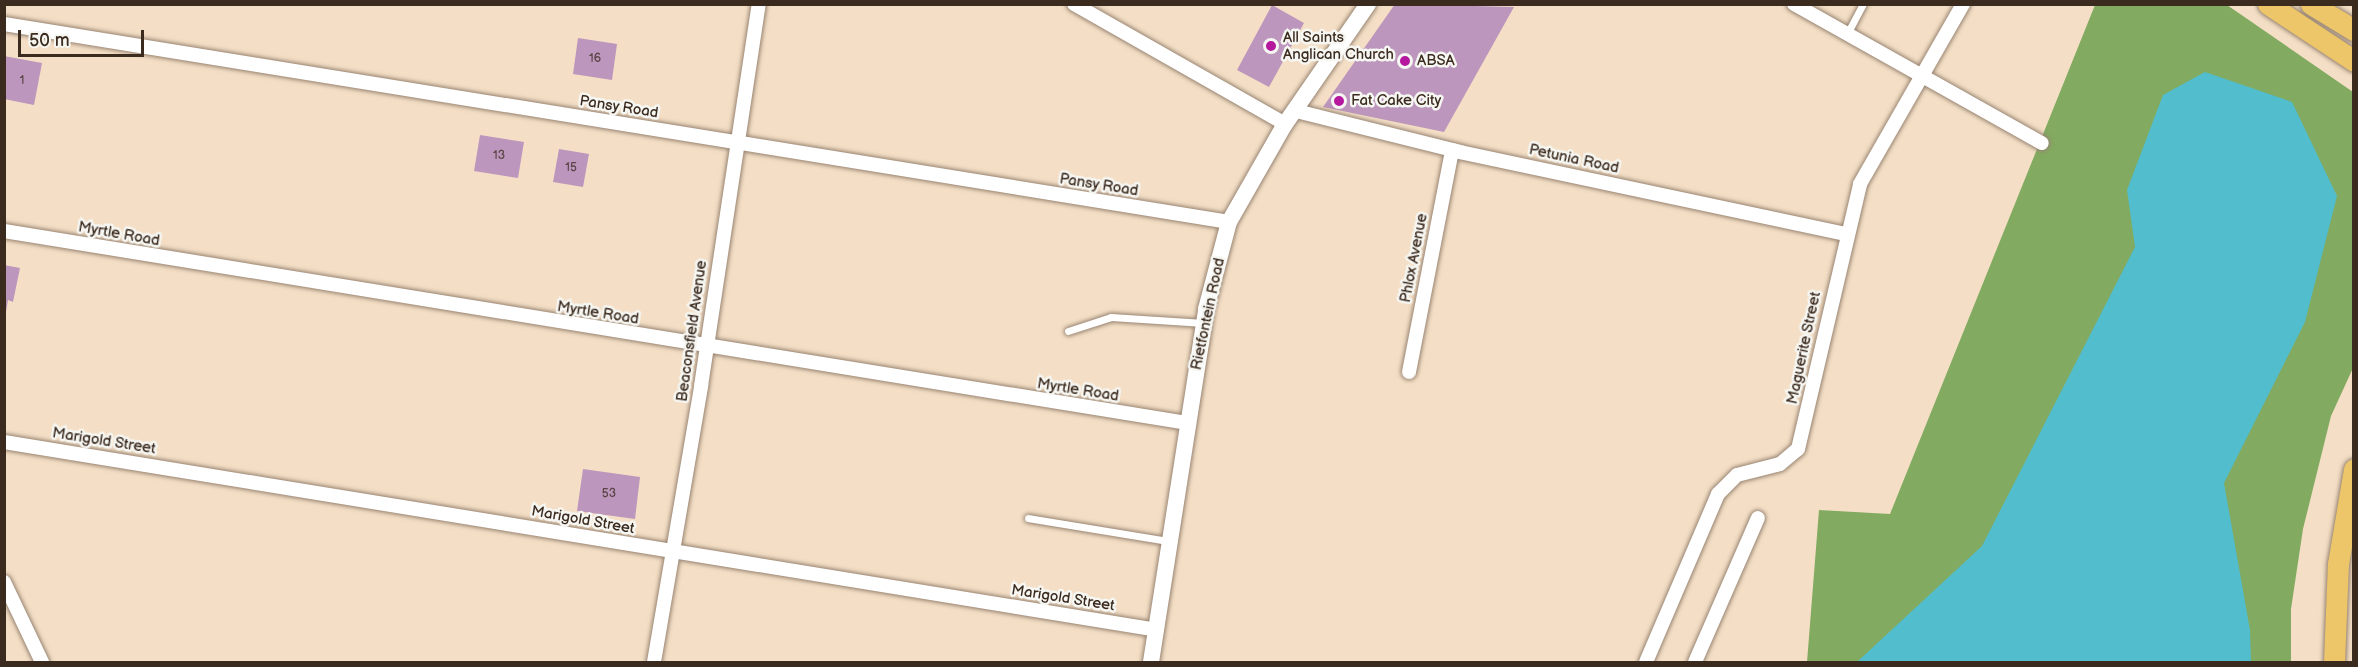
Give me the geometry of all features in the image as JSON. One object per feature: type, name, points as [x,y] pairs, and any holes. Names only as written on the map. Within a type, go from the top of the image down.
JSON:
[{"type":"main road","points":[[2268,4],[2354,62]]},
{"type":"main road","points":[[2311,4],[2354,30]]},
{"type":"main road","points":[[2334,663],[2338,564],[2349,511],[2354,469]]},
{"type":"street","name":"Beaconsfield Avenue","points":[[654,663],[759,4]]},
{"type":"street","name":"Petunia Road","points":[[1074,4],[1290,118],[1846,234]]},
{"type":"street","name":"Rietfontein Road","points":[[1151,663],[1204,323],[1229,222],[1290,118],[1368,4]]},
{"type":"street","points":[[1794,4],[2042,143]]},
{"type":"street","name":"Maguerite Street","points":[[1646,663],[1718,494],[1737,475],[1780,464],[1798,449],[1846,234],[1860,184],[1873,157],[1963,4]]},
{"type":"street","name":"Pansy Road","points":[[4,24],[1229,222]]},
{"type":"street","name":"Phlox Avenue","points":[[1409,372],[1452,150]]},
{"type":"street","name":"Myrtle Road","points":[[4,231],[1187,423]]},
{"type":"street","name":"Marigold Street","points":[[4,442],[1157,630]]},
{"type":"street","points":[[1695,663],[1758,518]]},
{"type":"street","points":[[4,582],[42,663]]},
{"type":"lane","points":[[1847,34],[1863,4]]},
{"type":"lane","points":[[1068,331],[1111,316],[1204,323]]},
{"type":"lane","points":[[1028,518],[1169,541]]},
{"type":"green space","points":[[2095,5],[2227,5],[2353,92],[2353,368],[2331,416],[2303,529],[2291,609],[2291,662],[1807,662],[1819,510],[1890,514]]},
{"type":"water","points":[[2205,72],[2292,102],[2337,196],[2305,322],[2224,483],[2250,630],[2251,662],[1857,662],[1982,546],[2135,247],[2127,190],[2163,95]]},
{"type":"building","points":[[1395,4],[1514,7],[1444,132],[1323,107]]},
{"type":"building","name":"All Saints Anglican Church","points":[[1272,5],[1304,23],[1269,87],[1237,70]]},
{"type":"building","points":[[578,38],[617,44],[612,80],[573,74]]},
{"type":"building","points":[[4,56],[42,63],[34,105],[4,99]]},
{"type":"building","points":[[480,135],[524,142],[518,178],[474,171]]},
{"type":"building","points":[[559,149],[589,154],[583,187],[553,182]]},
{"type":"building","points":[[4,265],[20,268],[13,302],[8,300],[6,312]]},
{"type":"building","points":[[583,469],[640,477],[635,519],[577,511]]},
{"type":"place","name":"All Saints Anglican Church","points":[[1271,46]]},
{"type":"place","name":"ABSA","points":[[1405,61]]},
{"type":"place","name":"Fat Cake City","points":[[1339,101]]}]
